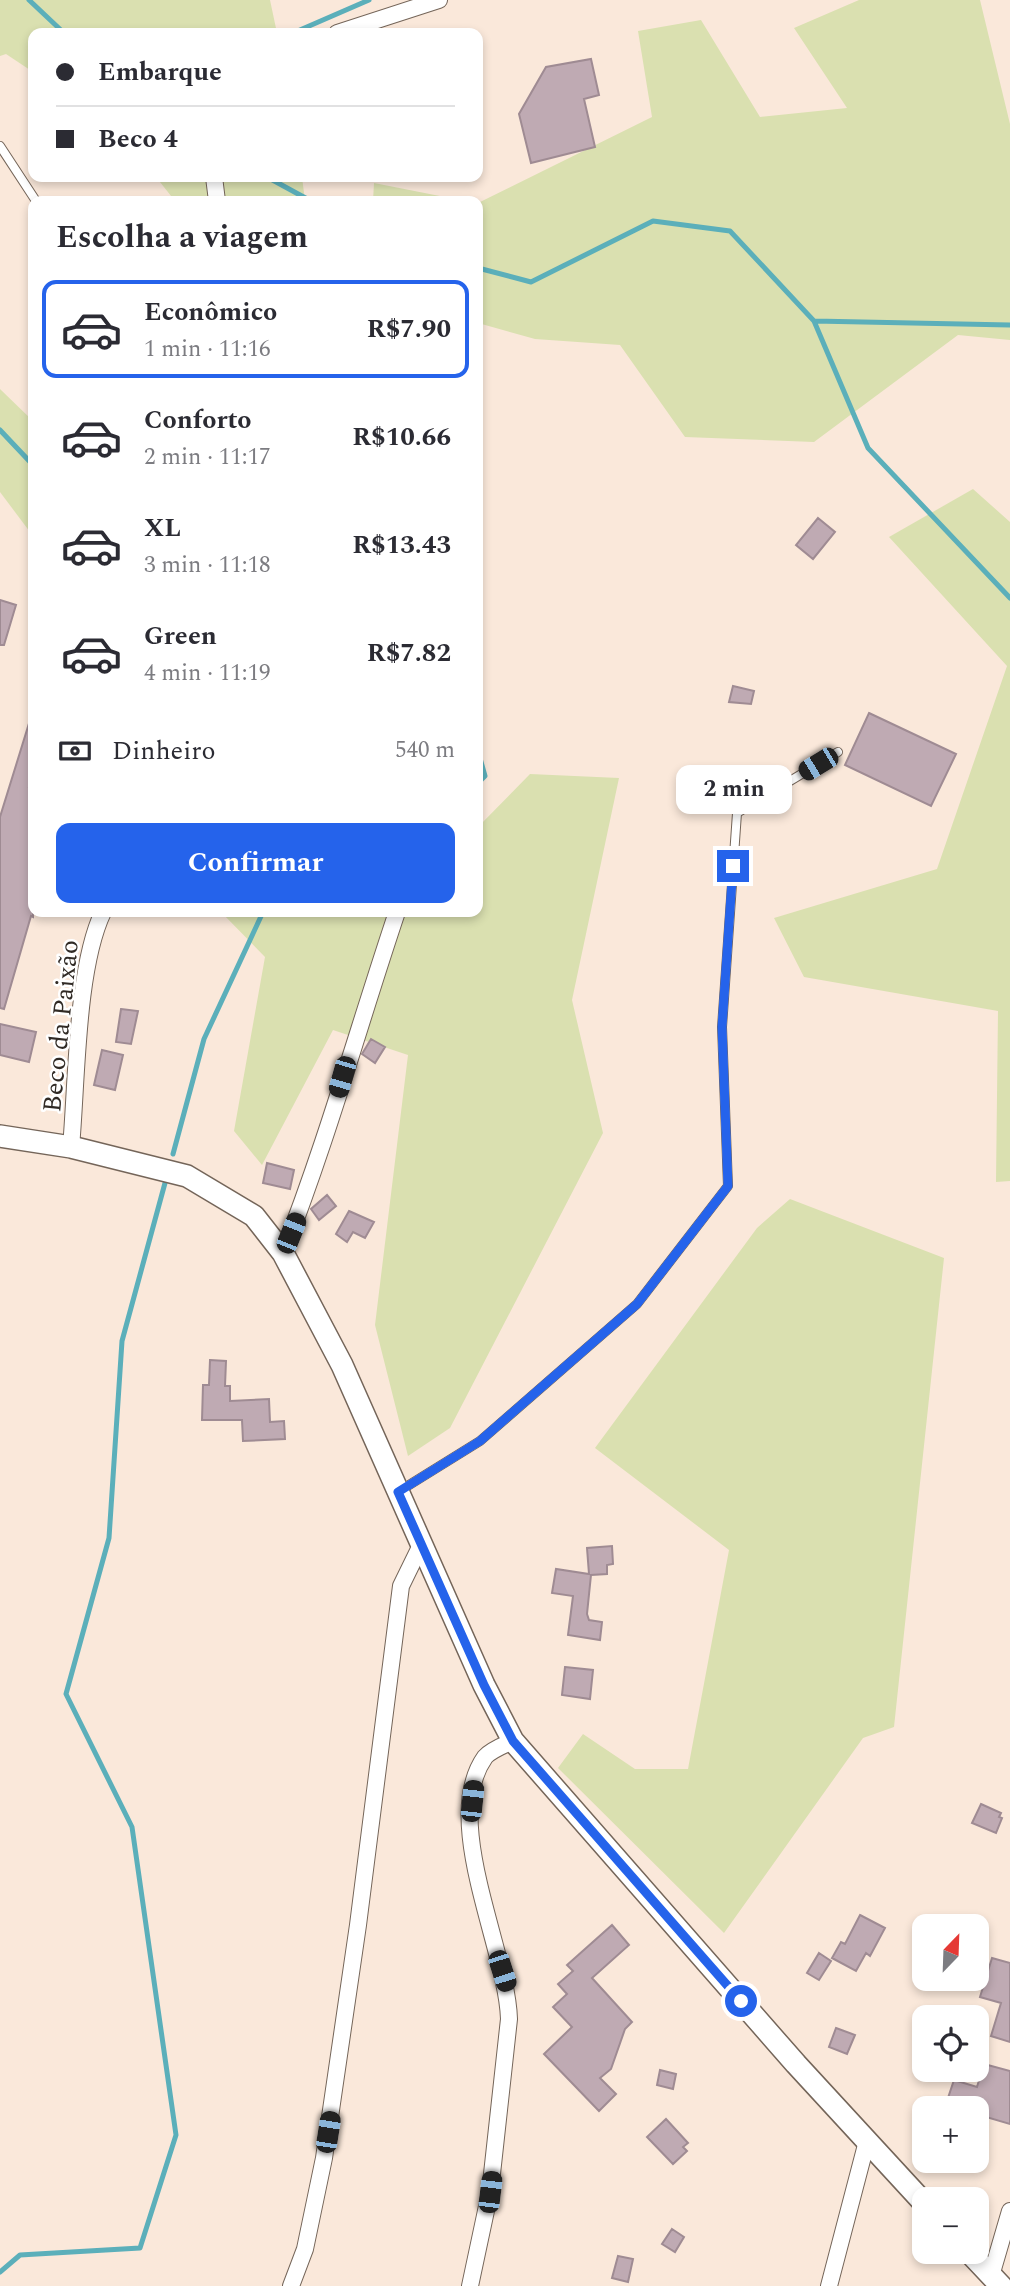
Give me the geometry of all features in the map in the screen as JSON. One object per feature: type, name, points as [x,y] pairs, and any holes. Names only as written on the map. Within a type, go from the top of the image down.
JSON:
[{"type":"main road","points":[[0,1136],[71,1147],[187,1176],[254,1216],[283,1253],[342,1365],[484,1685],[513,1741],[912,2190]]},
{"type":"main road","points":[[980,2264],[996,2281]]},
{"type":"street","points":[[352,28],[439,0]]},
{"type":"street","name":"Beco da Paixão","points":[[71,1147],[93,933],[101,917]]},
{"type":"street","points":[[283,1253],[314,1174],[349,1053],[395,917]]},
{"type":"street","points":[[291,2286],[306,2249],[324,2158],[401,1586],[421,1545]]},
{"type":"street","points":[[470,2286],[490,2192],[509,2019],[508,1992],[488,1929],[470,1824],[475,1778],[487,1755],[513,1741]]},
{"type":"street","points":[[829,2286],[867,2141]]},
{"type":"street","points":[[996,2281],[1010,2211]]},
{"type":"lane","points":[[0,146],[33,196]]},
{"type":"lane","points":[[398,1492],[480,1441],[637,1304],[728,1186],[722,1027],[737,813],[838,752]]},
{"type":"green space","points":[[0,0],[270,0],[276,28],[28,28],[28,69],[6,54],[0,56]]},
{"type":"green space","points":[[859,0],[980,0],[1010,124],[1010,340],[958,335],[814,442],[685,437],[620,345],[535,339],[483,324],[483,201],[652,117],[638,31],[701,20],[760,117],[847,108],[794,28]]},
{"type":"green space","points":[[160,182],[303,182],[304,196],[171,196]]},
{"type":"green space","points":[[374,183],[440,196],[373,196]]},
{"type":"green space","points":[[0,389],[28,416],[28,529],[0,492]]},
{"type":"green space","points":[[973,489],[1010,522],[1010,1181],[996,1182],[998,1011],[804,977],[774,918],[937,869],[1007,666],[889,537]]},
{"type":"green space","points":[[530,774],[619,778],[572,1000],[603,1133],[450,1428],[408,1456],[375,1325],[408,1055],[333,1030],[262,1165],[234,1131],[265,957],[226,917],[483,917],[483,822]]},
{"type":"green space","points":[[790,1199],[944,1258],[894,1727],[863,1738],[724,1933],[558,1768],[583,1734],[635,1769],[688,1769],[729,1550],[595,1448],[757,1228]]},
{"type":"building","points":[[591,59],[599,95],[584,99],[595,147],[531,163],[519,114],[546,67]]},
{"type":"building","points":[[818,518],[835,532],[813,559],[796,545]]},
{"type":"building","points":[[0,600],[16,605],[4,645],[0,645]]},
{"type":"building","points":[[733,686],[754,691],[751,704],[729,702]]},
{"type":"building","points":[[869,713],[956,754],[931,806],[845,765]]},
{"type":"building","points":[[28,726],[28,917],[31,917],[4,1009],[0,1008],[0,817]]},
{"type":"building","points":[[121,1009],[138,1011],[131,1044],[116,1042]]},
{"type":"building","points":[[0,1024],[36,1032],[29,1062],[0,1055]]},
{"type":"building","points":[[371,1039],[385,1047],[375,1063],[362,1054]]},
{"type":"building","points":[[102,1050],[123,1055],[115,1090],[94,1085]]},
{"type":"building","points":[[267,1163],[294,1170],[290,1189],[263,1183]]},
{"type":"building","points":[[327,1195],[336,1206],[319,1220],[311,1209]]},
{"type":"building","points":[[349,1211],[374,1222],[365,1238],[353,1232],[347,1242],[336,1234]]},
{"type":"building","points":[[210,1360],[226,1361],[225,1386],[230,1386],[230,1401],[269,1399],[270,1422],[284,1421],[285,1439],[243,1441],[242,1420],[202,1420],[203,1385],[209,1385]]},
{"type":"building","points":[[612,1546],[613,1564],[607,1565],[607,1574],[591,1575],[587,1614],[589,1620],[602,1622],[600,1640],[568,1635],[573,1596],[552,1593],[556,1569],[589,1574],[587,1548]]},
{"type":"building","points":[[565,1667],[593,1670],[590,1699],[562,1695]]},
{"type":"building","points":[[981,1804],[1001,1813],[999,1817],[1002,1818],[996,1833],[972,1823]]},
{"type":"building","points":[[860,1915],[885,1928],[870,1956],[866,1953],[856,1971],[832,1958],[841,1942],[845,1944]]},
{"type":"building","points":[[612,1925],[629,1945],[592,1978],[632,2022],[625,2029],[611,2069],[600,2078],[616,2094],[599,2111],[544,2054],[572,2027],[553,2007],[567,1994],[558,1984],[573,1971],[567,1965]]},
{"type":"building","points":[[819,1953],[831,1961],[819,1980],[807,1973]]},
{"type":"building","points":[[992,1958],[1010,1963],[1010,2042],[991,2036],[1001,2003],[980,1997],[982,1992],[989,1992],[989,1968]]},
{"type":"building","points":[[836,2028],[855,2035],[847,2054],[829,2047]]},
{"type":"building","points":[[989,2065],[1010,2071],[1010,2124],[989,2118],[989,2096],[949,2096],[953,2082],[977,2087],[979,2082],[989,2082]]},
{"type":"building","points":[[660,2070],[676,2074],[673,2089],[657,2085]]},
{"type":"building","points":[[666,2119],[688,2143],[683,2147],[687,2151],[673,2164],[647,2137]]},
{"type":"building","points":[[672,2229],[684,2237],[675,2252],[662,2244]]},
{"type":"building","points":[[618,2256],[633,2259],[628,2282],[612,2278]]},
{"type":"waterway","points":[[29,0],[59,28]]},
{"type":"waterway","points":[[305,28],[369,0]]},
{"type":"waterway","points":[[276,182],[302,196]]},
{"type":"waterway","points":[[483,269],[531,282],[653,221],[730,231],[814,321],[868,448],[1010,598]]},
{"type":"waterway","points":[[814,321],[1010,325]]},
{"type":"waterway","points":[[0,430],[28,460]]},
{"type":"waterway","points":[[483,769],[483,778]]},
{"type":"waterway","points":[[173,1154],[204,1039],[261,917]]},
{"type":"waterway","points":[[0,2272],[20,2255],[140,2248],[176,2135],[132,1827],[66,1694],[109,1538],[122,1341],[165,1183]]},
{"type":"route","points":[[733,866],[722,1027],[728,1186],[637,1304],[480,1441],[398,1492],[484,1685],[513,1741],[741,2001]]}]
